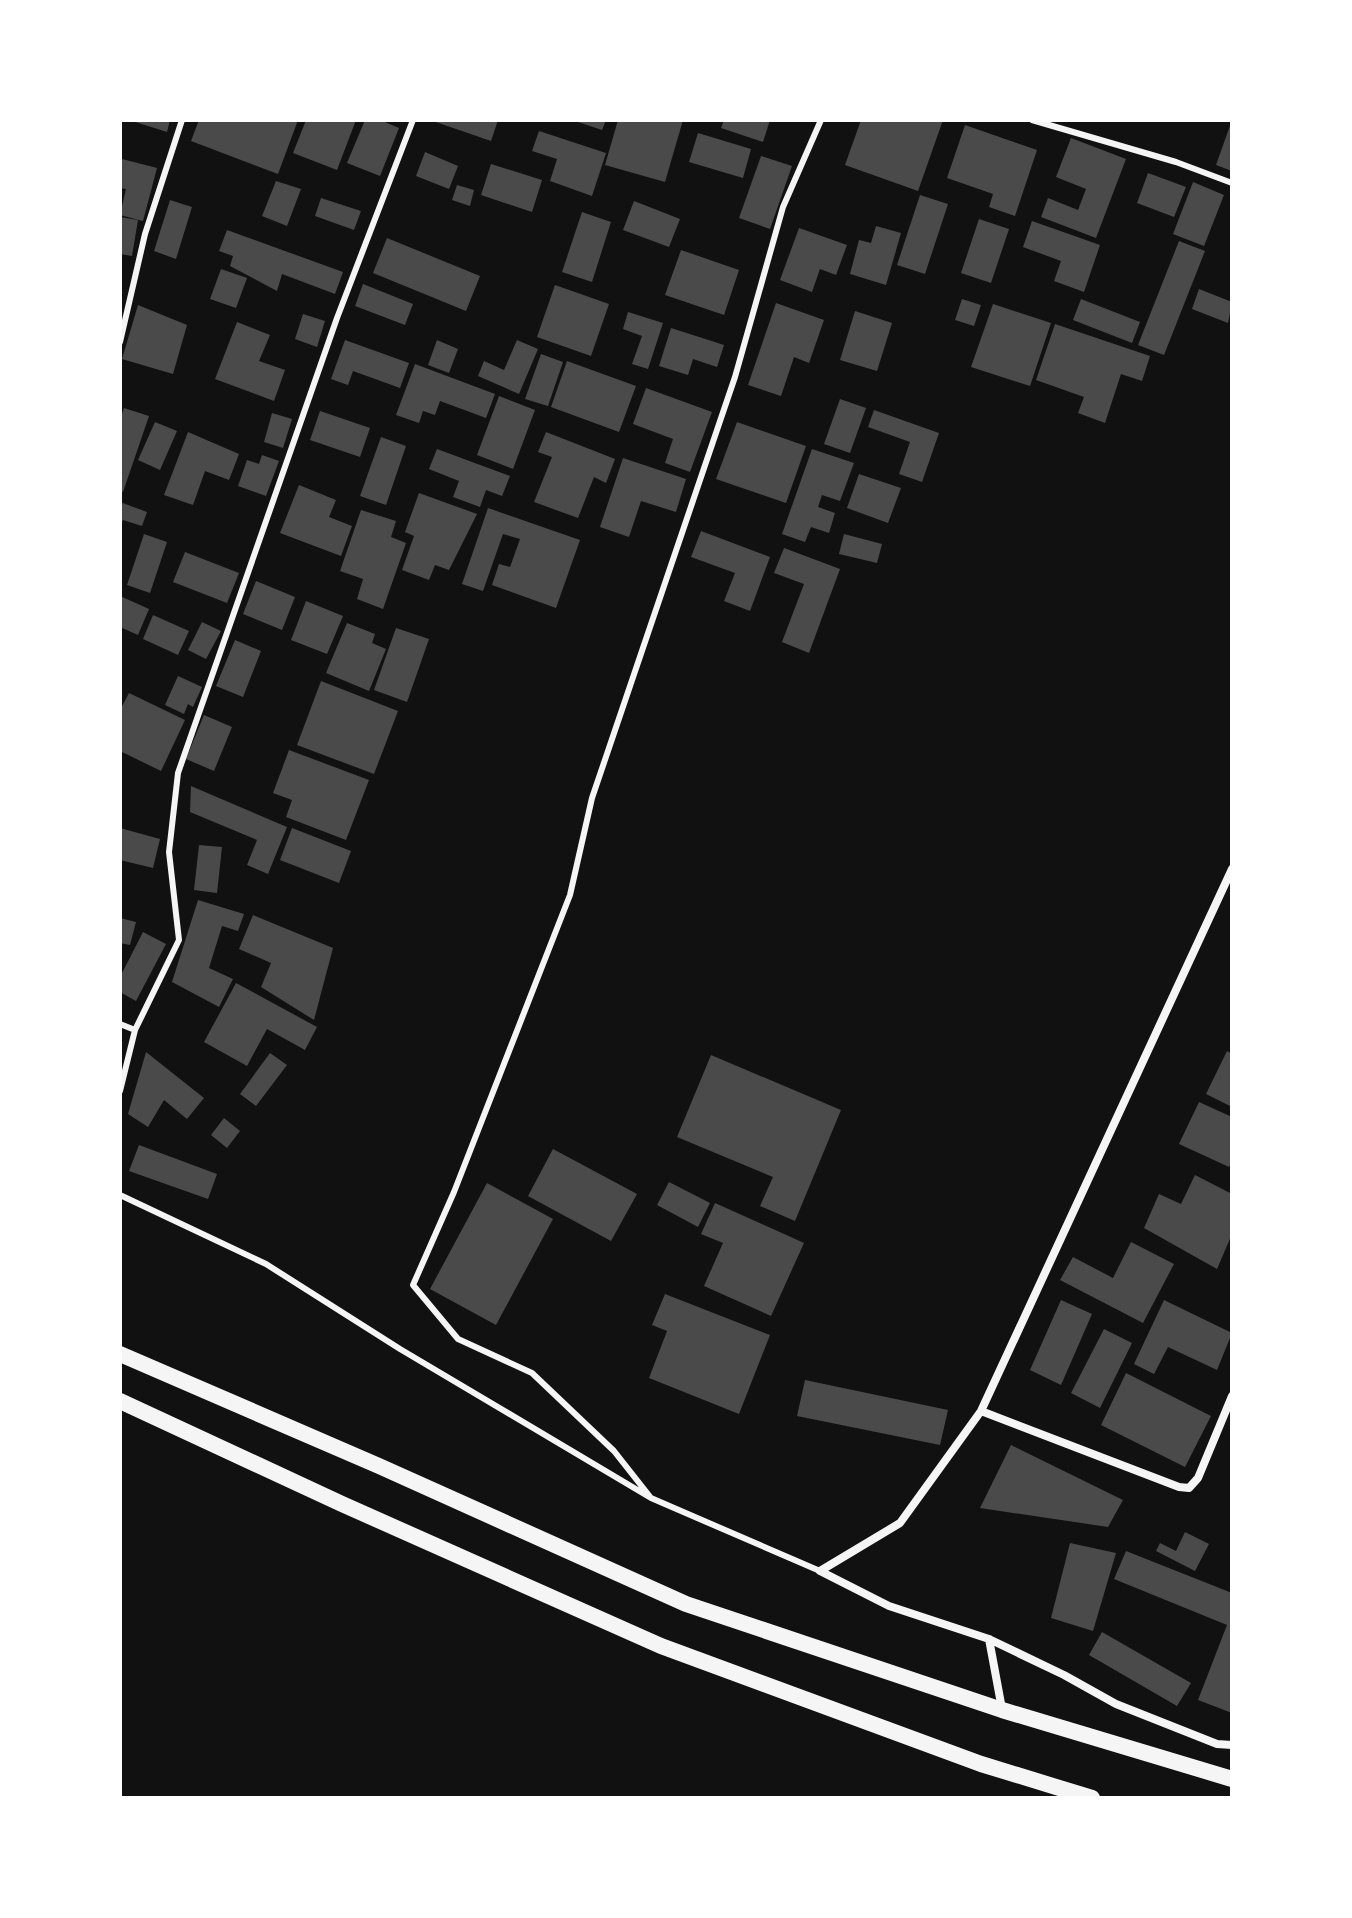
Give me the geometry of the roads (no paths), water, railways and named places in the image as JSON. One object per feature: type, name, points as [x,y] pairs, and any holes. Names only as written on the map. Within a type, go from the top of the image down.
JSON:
[{"type":"main road","points":[[120,1354],[686,1604],[1002,1710],[1232,1779]]},
{"type":"main road","points":[[120,1401],[661,1646],[981,1764],[1092,1798]]},
{"type":"street","points":[[820,1571],[900,1523],[981,1411],[1232,869]]},
{"type":"street","points":[[981,1411],[1179,1487],[1189,1488],[1198,1478],[1232,1396]]},
{"type":"street","points":[[820,1571],[889,1606],[989,1639],[1116,1704],[1217,1744],[1232,1745]]},
{"type":"street","points":[[989,1639],[1002,1710]]},
{"type":"lane","points":[[120,342],[145,234],[182,120]]},
{"type":"lane","points":[[120,1091],[135,1030],[179,940],[169,852],[178,773],[337,318],[413,120]]},
{"type":"lane","points":[[651,1498],[614,1451],[532,1373],[458,1339],[413,1285],[454,1192],[570,895],[592,798],[735,377],[783,207],[821,120]]},
{"type":"lane","points":[[1032,120],[1176,162],[1232,183]]},
{"type":"lane","points":[[120,1024],[135,1030]]},
{"type":"lane","points":[[120,1195],[266,1264],[400,1349],[651,1498],[820,1571]]}]
